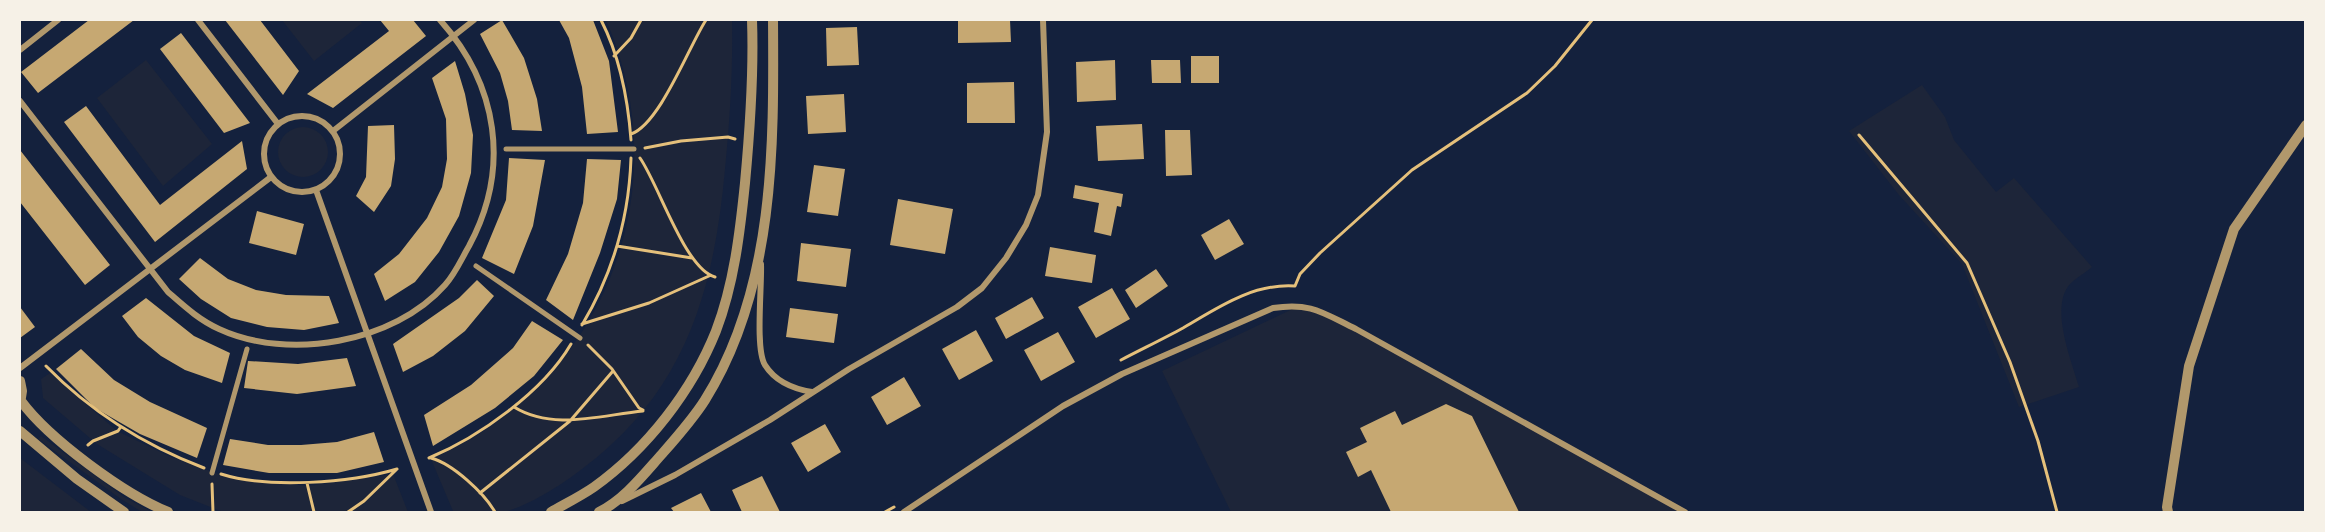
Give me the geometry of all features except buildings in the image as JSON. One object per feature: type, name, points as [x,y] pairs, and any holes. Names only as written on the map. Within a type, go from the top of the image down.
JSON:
[{"type":"street","points":[[20,50],[58,20]]},
{"type":"street","points":[[198,20],[278,124]]},
{"type":"street","points":[[20,101],[149,268],[168,291],[192,314],[234,335],[270,344],[293,345],[339,341],[391,324],[421,306],[446,285],[474,237],[484,212],[492,183],[495,144],[490,111],[474,66],[440,20]]},
{"type":"street","points":[[333,131],[474,20]]},
{"type":"street","points":[[551,513],[625,462],[657,427],[675,405],[697,370],[716,330],[727,295],[743,202],[750,130],[752,20]]},
{"type":"street","points":[[604,510],[640,479],[705,401],[729,356],[742,324],[754,287],[761,248],[772,141],[773,20]]},
{"type":"street","points":[[604,510],[675,475],[770,420],[812,392],[957,307],[982,288],[1026,225],[1038,195],[1047,132],[1043,20]]},
{"type":"street","points":[[305,116],[319,120],[333,131],[340,155],[334,175],[327,183],[316,190],[290,190],[271,177],[264,162],[264,147],[269,135],[278,124],[290,118],[305,116]]},
{"type":"street","points":[[2167,511],[2189,366],[2234,229],[2306,125]]},
{"type":"street","points":[[506,149],[632,149]]},
{"type":"street","points":[[20,368],[271,177]]},
{"type":"street","points":[[316,190],[431,513]]},
{"type":"street","points":[[761,248],[760,350],[765,365],[784,382],[796,389],[812,392]]},
{"type":"street","points":[[476,266],[578,336]]},
{"type":"street","points":[[904,513],[1053,412],[1122,374],[1262,312],[1292,305],[1317,309],[1356,329],[1685,513]]},
{"type":"street","points":[[212,473],[247,349]]},
{"type":"street","points":[[20,381],[22,391],[20,402],[32,415],[87,462],[146,503],[168,513]]},
{"type":"street","points":[[20,431],[77,479],[124,513]]},
{"type":"path","points":[[495,513],[480,493],[448,466],[429,458],[480,431],[514,407],[544,377],[578,336],[606,279],[617,246],[629,185],[632,149],[629,115],[607,32],[601,20]]},
{"type":"path","points":[[614,56],[631,38],[641,20]]},
{"type":"path","points":[[630,134],[642,128],[664,98],[706,20]]},
{"type":"path","points":[[1294,286],[1300,274],[1320,253],[1412,170],[1527,93],[1555,66],[1592,20]]},
{"type":"path","points":[[1859,135],[1967,263],[2010,362],[2038,441],[2057,513]]},
{"type":"path","points":[[632,149],[681,141],[728,137],[735,139]]},
{"type":"path","points":[[632,149],[652,178],[692,258],[709,276]]},
{"type":"path","points":[[617,246],[692,258]]},
{"type":"path","points":[[582,324],[668,296],[709,276],[715,277]]},
{"type":"path","points":[[514,407],[548,419],[570,421],[644,411],[639,408],[601,356],[578,336]]},
{"type":"path","points":[[480,493],[570,421],[613,371]]},
{"type":"path","points":[[88,445],[118,432],[121,428]]},
{"type":"path","points":[[348,513],[397,469]]},
{"type":"path","points":[[212,473],[213,513]]},
{"type":"path","points":[[307,483],[314,513]]},
{"type":"shaded area","points":[[282,20],[359,20],[362,23],[314,61]]},
{"type":"shaded area","points":[[606,20],[732,20],[731,95],[725,169],[720,214],[702,298],[688,336],[670,373],[646,407],[617,439],[582,469],[544,494],[513,509],[497,513],[453,511],[431,459],[491,426],[541,384],[581,333],[611,276],[629,215],[634,150],[627,85]]},
{"type":"shaded area","points":[[146,60],[212,144],[163,186],[97,98]]},
{"type":"shaded area","points":[[1922,85],[1945,117],[1954,140],[1996,192],[2014,178],[2092,267],[2070,284],[2064,294],[2062,306],[2064,335],[2079,387],[2019,407],[1962,264],[1899,195],[1849,131]]},
{"type":"shaded area","points":[[308,127],[321,134],[327,142],[327,162],[321,170],[313,176],[298,177],[285,170],[279,162],[278,147],[285,134],[293,128]]},
{"type":"shaded area","points":[[1301,305],[1356,329],[1685,512],[1231,512],[1162,371]]},
{"type":"shaded area","points":[[50,373],[117,431],[171,457],[227,477],[308,486],[393,474],[408,512],[223,512],[180,495],[97,444],[43,398],[41,379]]},
{"type":"shaded area","points":[[41,436],[124,497],[152,512],[142,512],[121,499],[38,439]]},
{"type":"shaded area","points":[[20,458],[91,512],[20,512]]}]
